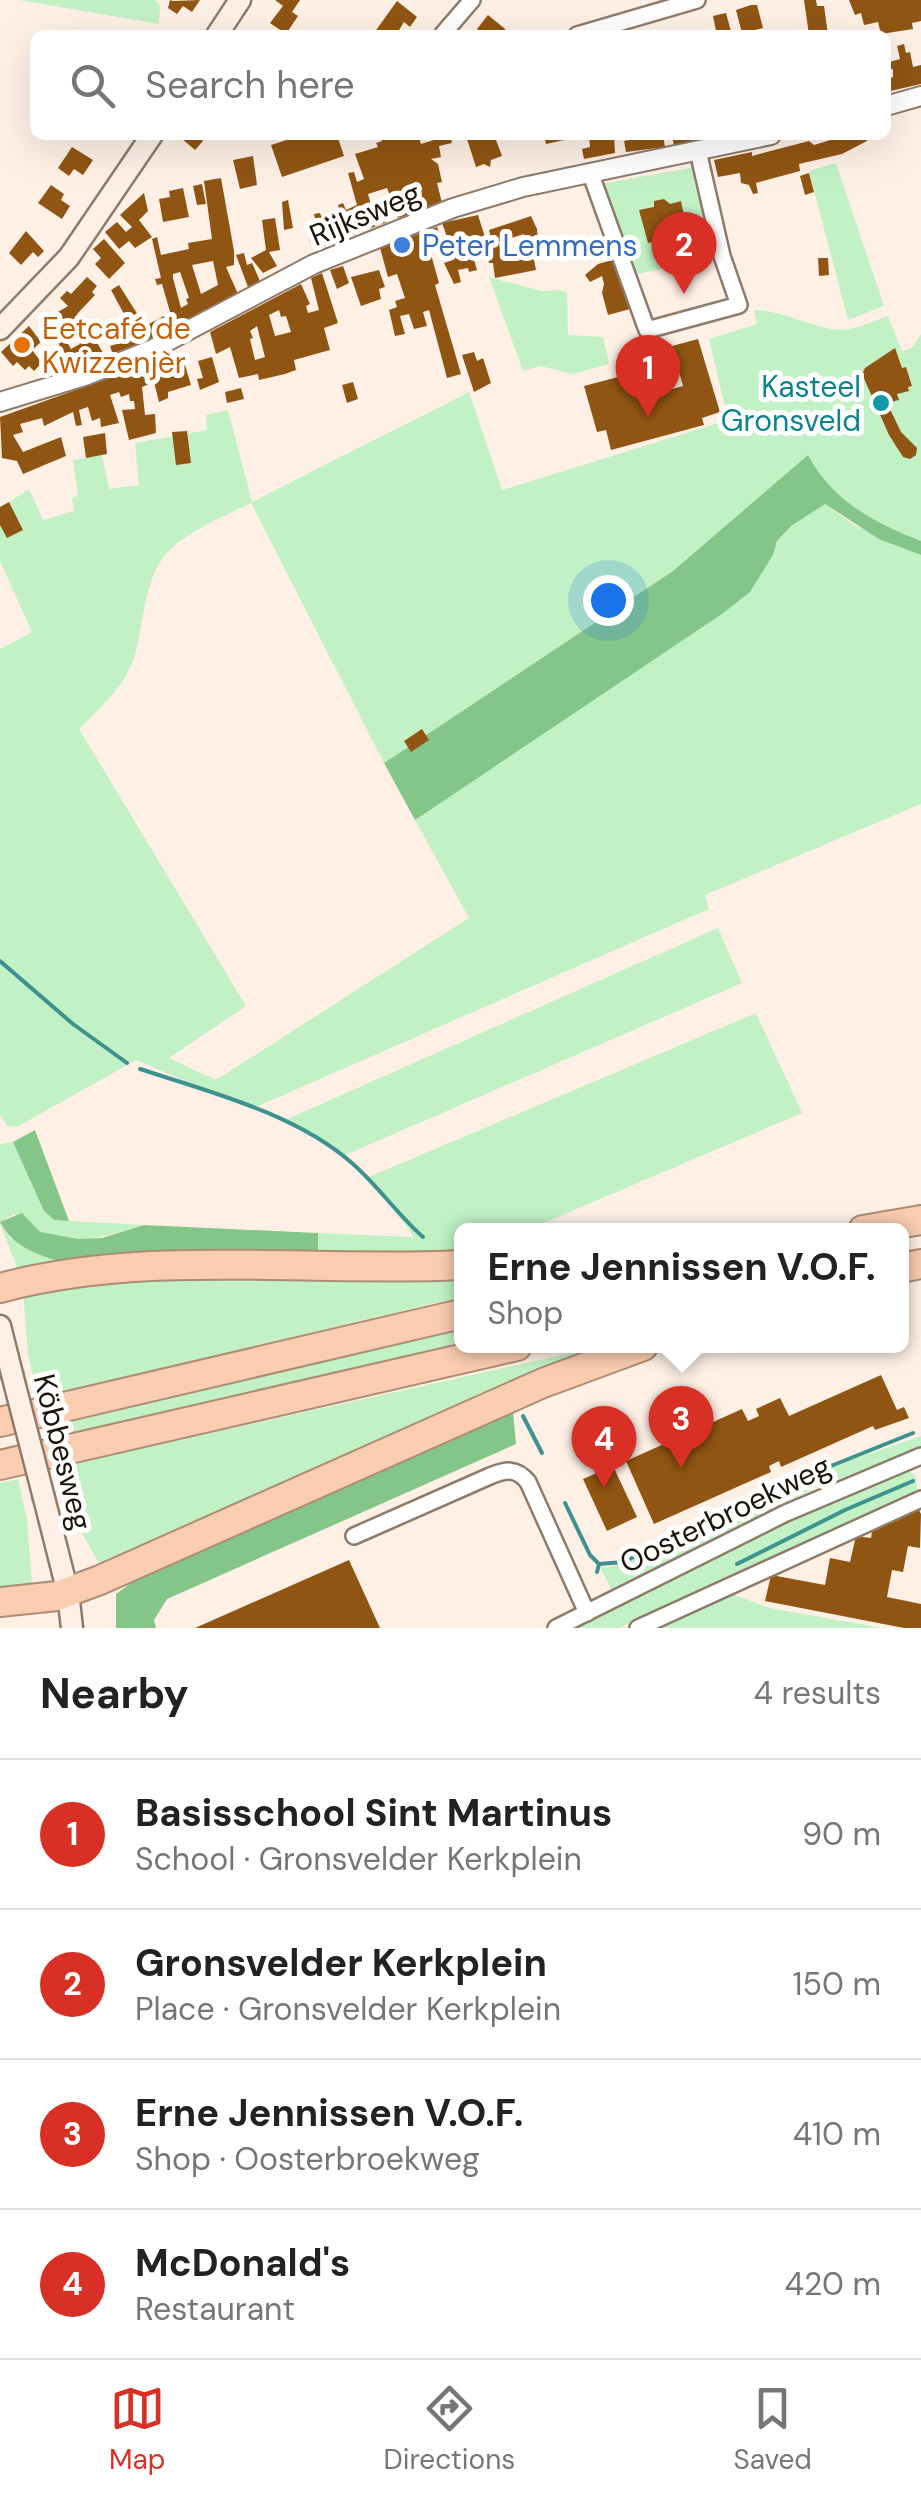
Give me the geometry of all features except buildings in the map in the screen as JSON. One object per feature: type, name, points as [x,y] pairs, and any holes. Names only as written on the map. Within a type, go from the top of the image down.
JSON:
[{"type":"highway","points":[[0,1288],[127,1268],[454,1265]]},
{"type":"highway","points":[[0,1422],[454,1316]]},
{"type":"highway","points":[[0,1465],[486,1353]]},
{"type":"highway","points":[[0,1602],[68,1592],[513,1396],[625,1353]]},
{"type":"main road","points":[[219,30],[240,0]]},
{"type":"main road","points":[[0,329],[76,248],[149,140]]},
{"type":"main road","name":"Köbbesweg","points":[[0,1326],[68,1592],[72,1628]]},
{"type":"main road","name":"Köbbesweg","points":[[68,1592],[86,1628]]},
{"type":"street","points":[[446,30],[472,0]]},
{"type":"street","points":[[594,30],[696,0]]},
{"type":"street","points":[[891,105],[921,96]]},
{"type":"street","name":"Rijksweg","points":[[0,402],[85,376],[152,349],[314,264],[476,200],[748,140]]},
{"type":"street","points":[[590,172],[647,330],[739,305],[722,256],[698,151]]},
{"type":"street","name":"Oosterbroekweg","points":[[556,1628],[786,1513],[921,1456]]},
{"type":"street","points":[[354,1536],[505,1470],[516,1472],[528,1482],[587,1612]]},
{"type":"street","points":[[638,1628],[921,1499]]},
{"type":"green space","points":[[19,0],[155,0],[160,5],[159,24]]},
{"type":"green space","points":[[836,163],[884,306],[848,320],[809,171]]},
{"type":"green space","points":[[696,167],[717,257],[633,275],[600,184]]},
{"type":"green space","points":[[489,277],[541,291],[567,293],[568,335],[603,337],[609,364],[573,374],[540,366],[523,371]]},
{"type":"green space","points":[[754,310],[838,330],[888,316],[902,351],[912,348],[921,334],[921,541],[888,527],[842,498],[808,456],[673,571],[384,763],[251,503],[194,532],[166,554],[152,579],[132,663],[109,699],[79,729],[246,1006],[169,1058],[216,1080],[469,918],[415,820],[750,591],[773,555],[777,541],[791,526],[825,504],[854,525],[921,555],[921,804],[705,895],[709,909],[251,1109],[136,1060],[17,1127],[7,1126],[0,1115],[0,649],[32,632],[0,561],[0,508],[29,489],[43,520],[74,511],[72,498],[78,495],[73,460],[102,455],[109,489],[139,485],[135,443],[207,430],[206,415],[228,410],[252,502],[469,392],[502,490],[728,420],[709,339],[757,324]]},
{"type":"green space","points":[[808,455],[842,498],[887,526],[921,541],[921,555],[879,539],[825,504],[791,526],[777,541],[773,555],[750,592],[722,614],[415,820],[384,763],[673,571]]},
{"type":"green space","points":[[718,928],[742,983],[343,1156],[283,1121]]},
{"type":"green space","points":[[756,1013],[802,1113],[543,1223],[454,1223],[454,1255],[318,1257],[318,1233],[414,1237],[369,1177]]},
{"type":"green space","points":[[35,1130],[69,1221],[54,1220],[44,1211],[13,1142]]},
{"type":"green space","points":[[13,1142],[44,1211],[54,1220],[144,1225],[78,1240],[52,1237],[14,1214],[0,1222],[0,1144]]},
{"type":"green space","points":[[22,1213],[40,1232],[78,1239],[102,1238],[144,1225],[318,1233],[318,1257],[64,1262],[27,1249],[11,1238],[0,1222]]},
{"type":"green space","points":[[0,1224],[10,1238],[64,1262],[17,1267]]},
{"type":"green space","points":[[454,1268],[454,1299],[39,1397],[28,1355],[23,1291],[77,1279]]},
{"type":"green space","points":[[454,1325],[454,1348],[51,1443],[45,1420]]},
{"type":"green space","points":[[571,1353],[607,1353],[100,1565],[69,1510],[57,1467]]},
{"type":"green space","points":[[513,1411],[516,1444],[167,1599],[154,1620],[156,1628],[116,1628],[116,1594],[150,1569]]},
{"type":"green space","points":[[921,1436],[921,1447],[811,1490],[611,1589],[600,1567],[611,1567],[809,1474]]},
{"type":"green space","points":[[909,1470],[916,1477],[917,1490],[892,1505],[619,1628],[577,1628],[806,1514]]},
{"type":"green space","points":[[18,1479],[27,1519],[33,1596],[0,1598],[0,1483]]},
{"type":"green space","points":[[727,1592],[770,1608],[882,1628],[651,1628]]},
{"type":"waterway","points":[[0,961],[73,1024],[127,1063]]},
{"type":"waterway","points":[[140,1069],[252,1106],[306,1131],[353,1164],[423,1237]]},
{"type":"waterway","points":[[523,1416],[542,1453]]},
{"type":"waterway","points":[[599,1564],[623,1562],[796,1480],[913,1433]]},
{"type":"waterway","points":[[737,1564],[913,1481]]},
{"type":"waterway","points":[[565,1503],[590,1555],[599,1564],[597,1572]]},
{"type":"place","name":"Peter Lemmens","points":[[402,245]]},
{"type":"place","name":"Gronsvelder Kerkplein","points":[[684,294]]},
{"type":"place","name":"Eetcafé de Kwizzenjèr","points":[[22,345]]},
{"type":"place","name":"Kasteel Gronsveld","points":[[881,403]]},
{"type":"place","name":"Basisschool Sint Martinus","points":[[648,417]]},
{"type":"place","name":"Erne Jennissen V.O.F.","points":[[681,1468]]},
{"type":"place","name":"McDonald's","points":[[604,1488]]}]
